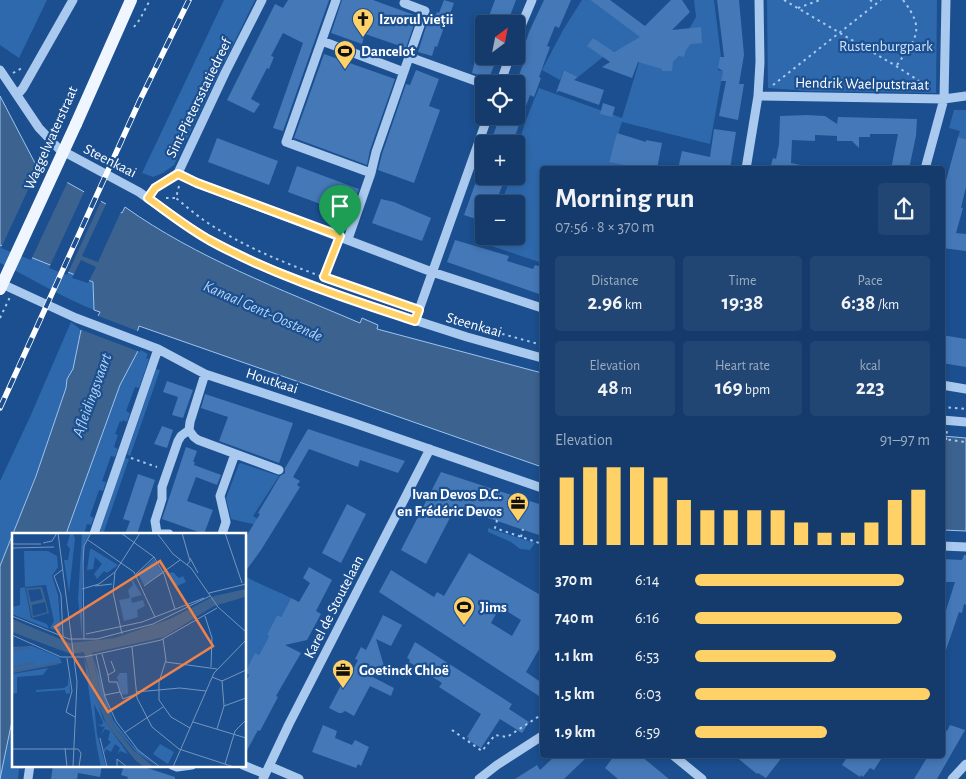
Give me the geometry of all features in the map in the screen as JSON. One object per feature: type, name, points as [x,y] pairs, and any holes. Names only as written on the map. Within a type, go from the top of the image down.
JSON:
[{"type":"main road","name":"Waggelwaterstraat","points":[[0,289],[131,0]]},
{"type":"street","points":[[18,94],[73,0]]},
{"type":"street","name":"Sint-Pietersstatiedreef","points":[[148,198],[155,188],[178,174],[213,98],[262,0]]},
{"type":"street","points":[[336,0],[286,142],[372,173]]},
{"type":"street","points":[[525,17],[532,0]]},
{"type":"street","points":[[746,166],[758,96],[760,62],[759,0]]},
{"type":"street","points":[[927,166],[944,99],[946,0]]},
{"type":"street","points":[[344,238],[372,173],[376,152],[426,11],[404,3]]},
{"type":"street","points":[[322,42],[404,72]]},
{"type":"street","points":[[409,57],[475,81]]},
{"type":"street","name":"Steenkaai","points":[[0,70],[18,94],[39,128],[59,149],[130,186],[211,241],[267,268],[344,297],[415,321],[540,357]]},
{"type":"street","name":"Hendrik Waelputstraat","points":[[758,96],[944,99],[966,96]]},
{"type":"street","points":[[415,321],[485,125]]},
{"type":"street","points":[[178,174],[197,183],[432,272],[540,307]]},
{"type":"street","name":"Houtkaai","points":[[0,283],[85,322],[144,343],[205,374],[540,487]]},
{"type":"street","points":[[94,533],[158,350]]},
{"type":"street","points":[[205,374],[190,422],[189,430],[194,437],[279,470]]},
{"type":"street","points":[[945,386],[966,389]]},
{"type":"street","points":[[945,420],[966,422]]},
{"type":"street","points":[[156,533],[155,521],[162,499],[162,487],[178,441],[189,430]]},
{"type":"street","name":"Karel de Stoutelaan","points":[[266,773],[430,449]]},
{"type":"street","points":[[222,533],[226,522],[220,496],[235,454]]},
{"type":"street","points":[[945,546],[966,547]]},
{"type":"street","points":[[479,779],[540,737]]},
{"type":"street","points":[[676,758],[702,779]]},
{"type":"street","points":[[952,779],[966,764]]},
{"type":"street","points":[[28,779],[30,766]]},
{"type":"street","points":[[246,766],[266,773],[299,779]]},
{"type":"path","points":[[784,0],[896,66],[925,84],[944,99]]},
{"type":"path","points":[[798,8],[820,0]]},
{"type":"path","points":[[870,0],[875,4]]},
{"type":"path","points":[[758,96],[881,0]]},
{"type":"path","points":[[896,66],[914,42],[917,31],[916,20],[903,0]]},
{"type":"path","points":[[178,174],[179,182],[176,198],[192,212],[230,236],[324,277],[392,301]]},
{"type":"path","points":[[324,277],[344,238]]},
{"type":"path","points":[[444,318],[540,344]]},
{"type":"path","points":[[945,407],[966,409]]},
{"type":"path","points":[[945,438],[966,442]]},
{"type":"path","points":[[122,454],[168,470]]},
{"type":"path","points":[[497,520],[494,528],[540,543]]},
{"type":"path","points":[[521,537],[523,529]]},
{"type":"path","points":[[452,730],[482,751],[495,735],[507,737],[540,715]]},
{"type":"green space","points":[[0,0],[47,0],[19,58],[0,45]]},
{"type":"green space","points":[[224,0],[255,0],[174,165],[153,177],[142,173]]},
{"type":"green space","points":[[582,0],[590,0],[642,38],[603,57],[578,77],[564,70],[560,80],[542,70],[563,30]]},
{"type":"green space","points":[[694,0],[714,0],[721,57],[718,70],[723,71],[710,144],[622,122],[609,161],[628,166],[540,166],[540,262],[489,245],[525,245],[525,195],[504,195],[508,185],[525,185],[525,135],[522,135],[539,88],[622,118],[639,62],[673,62],[694,41],[686,34],[696,17]]},
{"type":"green space","name":"Rustenburgpark","points":[[767,0],[937,0],[936,93],[807,91],[768,88]]},
{"type":"green space","points":[[954,110],[966,110],[966,139],[958,137],[960,131],[949,128]]},
{"type":"green space","points":[[0,245],[93,282],[94,310],[0,263]]},
{"type":"green space","points":[[71,322],[81,330],[73,369],[67,379],[66,388],[43,457],[0,566],[0,481]]},
{"type":"green space","points":[[139,349],[148,354],[146,358],[149,359],[139,388],[135,387],[126,411],[130,413],[127,422],[120,421],[115,434],[118,435],[114,447],[118,449],[115,457],[111,456],[102,481],[106,482],[103,491],[99,490],[90,516],[94,518],[91,525],[87,524],[84,533],[66,533],[120,385]]},
{"type":"green space","points":[[156,369],[160,370],[130,456],[127,454]]},
{"type":"green space","points":[[125,458],[129,459],[103,533],[99,533]]},
{"type":"green space","points":[[241,463],[279,476],[253,516],[274,529],[231,519],[226,498]]},
{"type":"green space","points":[[488,528],[535,543],[530,550],[520,549],[511,542],[488,532]]},
{"type":"green space","points":[[246,577],[291,598],[281,617],[277,615],[259,655],[255,654],[246,670]]},
{"type":"green space","points":[[12,721],[12,766],[24,766],[23,769],[19,769],[18,779],[0,779]]},
{"type":"water","points":[[0,96],[36,165],[122,213],[125,207],[152,225],[210,257],[269,285],[360,323],[362,318],[378,325],[377,329],[540,372],[540,466],[139,326],[136,337],[139,349],[120,385],[66,533],[13,533],[36,476],[66,388],[67,379],[73,369],[81,330],[97,318],[100,312],[94,310],[93,282],[0,245]]},
{"type":"water","points":[[945,436],[966,438],[966,531],[945,530]]},
{"type":"water","points":[[12,536],[12,721],[0,779],[0,566]]},
{"type":"pier","points":[[40,164],[68,181],[31,260],[1,248]]},
{"type":"pier","points":[[85,190],[102,199],[67,275],[49,268]]},
{"type":"pier","points":[[107,202],[121,209],[124,205],[98,262],[82,256]]},
{"type":"pier","points":[[81,260],[96,267],[88,283],[72,278]]},
{"type":"pier","points":[[96,315],[140,332],[138,337],[141,348],[140,352],[79,329]]},
{"type":"building","points":[[288,0],[329,0],[283,131],[273,128],[303,43],[283,33],[271,56],[274,57],[269,69],[267,68],[251,99],[260,104],[254,113],[227,100],[275,4],[283,8]]},
{"type":"building","points":[[342,0],[373,0],[417,16],[406,48],[365,34],[362,44],[331,33]]},
{"type":"building","points":[[444,0],[454,3],[437,47],[435,46],[432,56],[418,52],[428,20],[433,22]]},
{"type":"building","points":[[495,0],[516,0],[510,15],[489,15]]},
{"type":"building","points":[[544,0],[571,0],[559,28],[555,26],[547,46],[550,47],[539,77],[541,78],[534,97],[530,95],[525,109],[525,75],[519,75],[523,65],[525,65],[525,44]]},
{"type":"building","points":[[590,0],[610,0],[645,26],[671,0],[682,0],[690,12],[672,30],[701,27],[702,43],[691,44],[686,50],[684,57],[679,56],[673,62],[672,71],[662,71],[662,69],[638,62],[632,78],[602,67],[610,62],[587,46],[593,38],[614,52],[640,37]]},
{"type":"building","points":[[717,0],[739,0],[744,55],[739,84],[744,84],[738,120],[719,116],[726,81],[721,81],[723,71],[718,68],[720,57],[724,57]]},
{"type":"building","points":[[324,54],[395,79],[370,150],[367,165],[294,138]]},
{"type":"building","points":[[475,60],[475,65],[494,65],[490,75],[472,73]]},
{"type":"building","points":[[416,70],[439,79],[429,106],[440,110],[414,183],[378,170],[406,84],[410,85]]},
{"type":"building","points":[[564,70],[578,77],[574,80],[604,90],[599,105],[559,91],[556,93]]},
{"type":"building","points":[[603,103],[615,107],[612,117],[600,114]]},
{"type":"building","points":[[780,116],[825,116],[837,124],[838,117],[917,119],[916,136],[910,166],[892,166],[898,134],[870,134],[870,137],[859,137],[859,148],[852,141],[837,141],[837,136],[815,135],[815,141],[792,140],[791,163],[801,166],[771,166],[773,158],[776,159],[779,144]]},
{"type":"building","points":[[497,125],[519,125],[515,135],[493,135]]},
{"type":"building","points":[[714,129],[736,132],[730,166],[679,166],[682,151],[710,157]]},
{"type":"building","points":[[617,133],[646,142],[646,140],[662,143],[658,166],[628,166],[609,162]]},
{"type":"building","points":[[958,137],[966,139],[966,187],[961,208],[963,208],[956,233],[966,234],[966,251],[945,248],[945,184]]},
{"type":"building","points":[[217,138],[278,161],[269,185],[208,162]]},
{"type":"building","points":[[297,166],[359,189],[350,215],[288,192]]},
{"type":"building","points":[[475,184],[502,185],[499,195],[475,195],[475,219],[464,215]]},
{"type":"building","points":[[381,199],[394,202],[431,218],[422,241],[372,223]]},
{"type":"building","points":[[455,240],[509,256],[507,261],[533,269],[535,265],[540,266],[540,294],[447,262]]},
{"type":"building","points":[[945,336],[966,339],[966,367],[945,364]]},
{"type":"building","points":[[167,381],[193,390],[183,418],[172,415],[178,397],[163,392]]},
{"type":"building","points":[[205,394],[293,423],[279,463],[219,441],[228,417],[201,408]]},
{"type":"building","points":[[162,426],[173,430],[167,448],[154,444]]},
{"type":"building","points":[[308,429],[405,461],[398,473],[360,460],[358,467],[309,449],[293,477],[300,481],[297,485],[300,487],[246,571],[246,536],[280,476],[285,473],[285,468]]},
{"type":"building","points":[[186,447],[197,451],[193,462],[195,462],[194,465],[221,475],[217,485],[196,477],[187,501],[213,510],[204,533],[162,519]]},
{"type":"building","points":[[441,472],[540,504],[540,535],[482,516],[481,518],[454,510],[426,564],[401,550]]},
{"type":"building","points":[[138,474],[155,480],[137,533],[125,533],[130,521],[123,519]]},
{"type":"building","points":[[347,504],[366,514],[341,563],[322,553]]},
{"type":"building","points":[[469,553],[540,595],[540,648],[526,672],[540,682],[540,697],[379,592],[391,570],[434,597],[437,592],[444,596]],"holes":[[[500,607],[521,620],[512,636],[491,623]]]},
{"type":"building","points":[[964,555],[966,555],[966,605],[964,604],[962,613],[959,612],[945,653],[945,614],[955,582],[945,582],[945,559],[962,560]]},
{"type":"building","points":[[309,567],[332,580],[316,611],[321,614],[307,640],[285,645],[301,653],[276,696],[278,697],[260,731],[258,730],[246,752],[246,681],[249,675],[246,670],[255,653],[259,655],[277,615],[281,617],[291,598],[299,602],[310,583],[303,578]]},
{"type":"building","points":[[383,615],[402,625],[391,646],[376,639],[384,666],[365,673],[394,688],[391,696],[370,686],[354,716],[345,711],[339,713],[329,708],[341,685],[344,687],[358,660],[355,659],[361,647],[366,650]]},
{"type":"building","points":[[415,642],[512,704],[509,709],[529,722],[522,733],[500,719],[481,748],[468,740],[469,738],[467,737],[481,714],[439,687],[442,683],[409,662],[410,660],[407,658]]},
{"type":"building","points":[[323,725],[337,731],[335,738],[352,745],[355,740],[369,747],[361,766],[358,764],[356,768],[312,752]]},
{"type":"building","points":[[950,725],[965,730],[937,779],[914,779],[927,758],[945,758],[945,730],[947,731]]},
{"type":"building","points":[[553,758],[586,758],[564,779],[515,779],[537,765],[540,770]]},
{"type":"building","points":[[612,758],[643,758],[669,779],[618,779],[605,768]]},
{"type":"building","points":[[737,758],[781,758],[766,778],[757,774]]},
{"type":"building","points":[[847,758],[882,758],[874,770],[870,768],[863,777],[842,765]]},
{"type":"building","points":[[53,766],[102,766],[100,777],[78,773],[77,779],[51,779]]},
{"type":"building","points":[[124,766],[141,766],[175,777],[175,779],[127,779],[128,777],[121,775]]},
{"type":"railway","points":[[0,408],[140,100],[189,0]]},
{"type":"place","name":"Izvorul vieţii","points":[[363,38]]},
{"type":"place","name":"Dancelot","points":[[345,70]]},
{"type":"place","name":"Ivan Devos D.C. en Frédéric Devos","points":[[518,522]]},
{"type":"place","name":"Jims","points":[[464,626]]},
{"type":"place","name":"Goetinck Chloë","points":[[343,689]]},
{"type":"route","points":[[178,174],[197,183],[340,236],[324,277],[419,310],[415,321],[267,268],[211,241],[148,198],[155,188],[178,174]]},
{"type":"water label","name":"Kanaal Gent-Oostende","points":[[263,311]]},
{"type":"water label","name":"Afleidingsvaart","points":[[92,395]]}]
